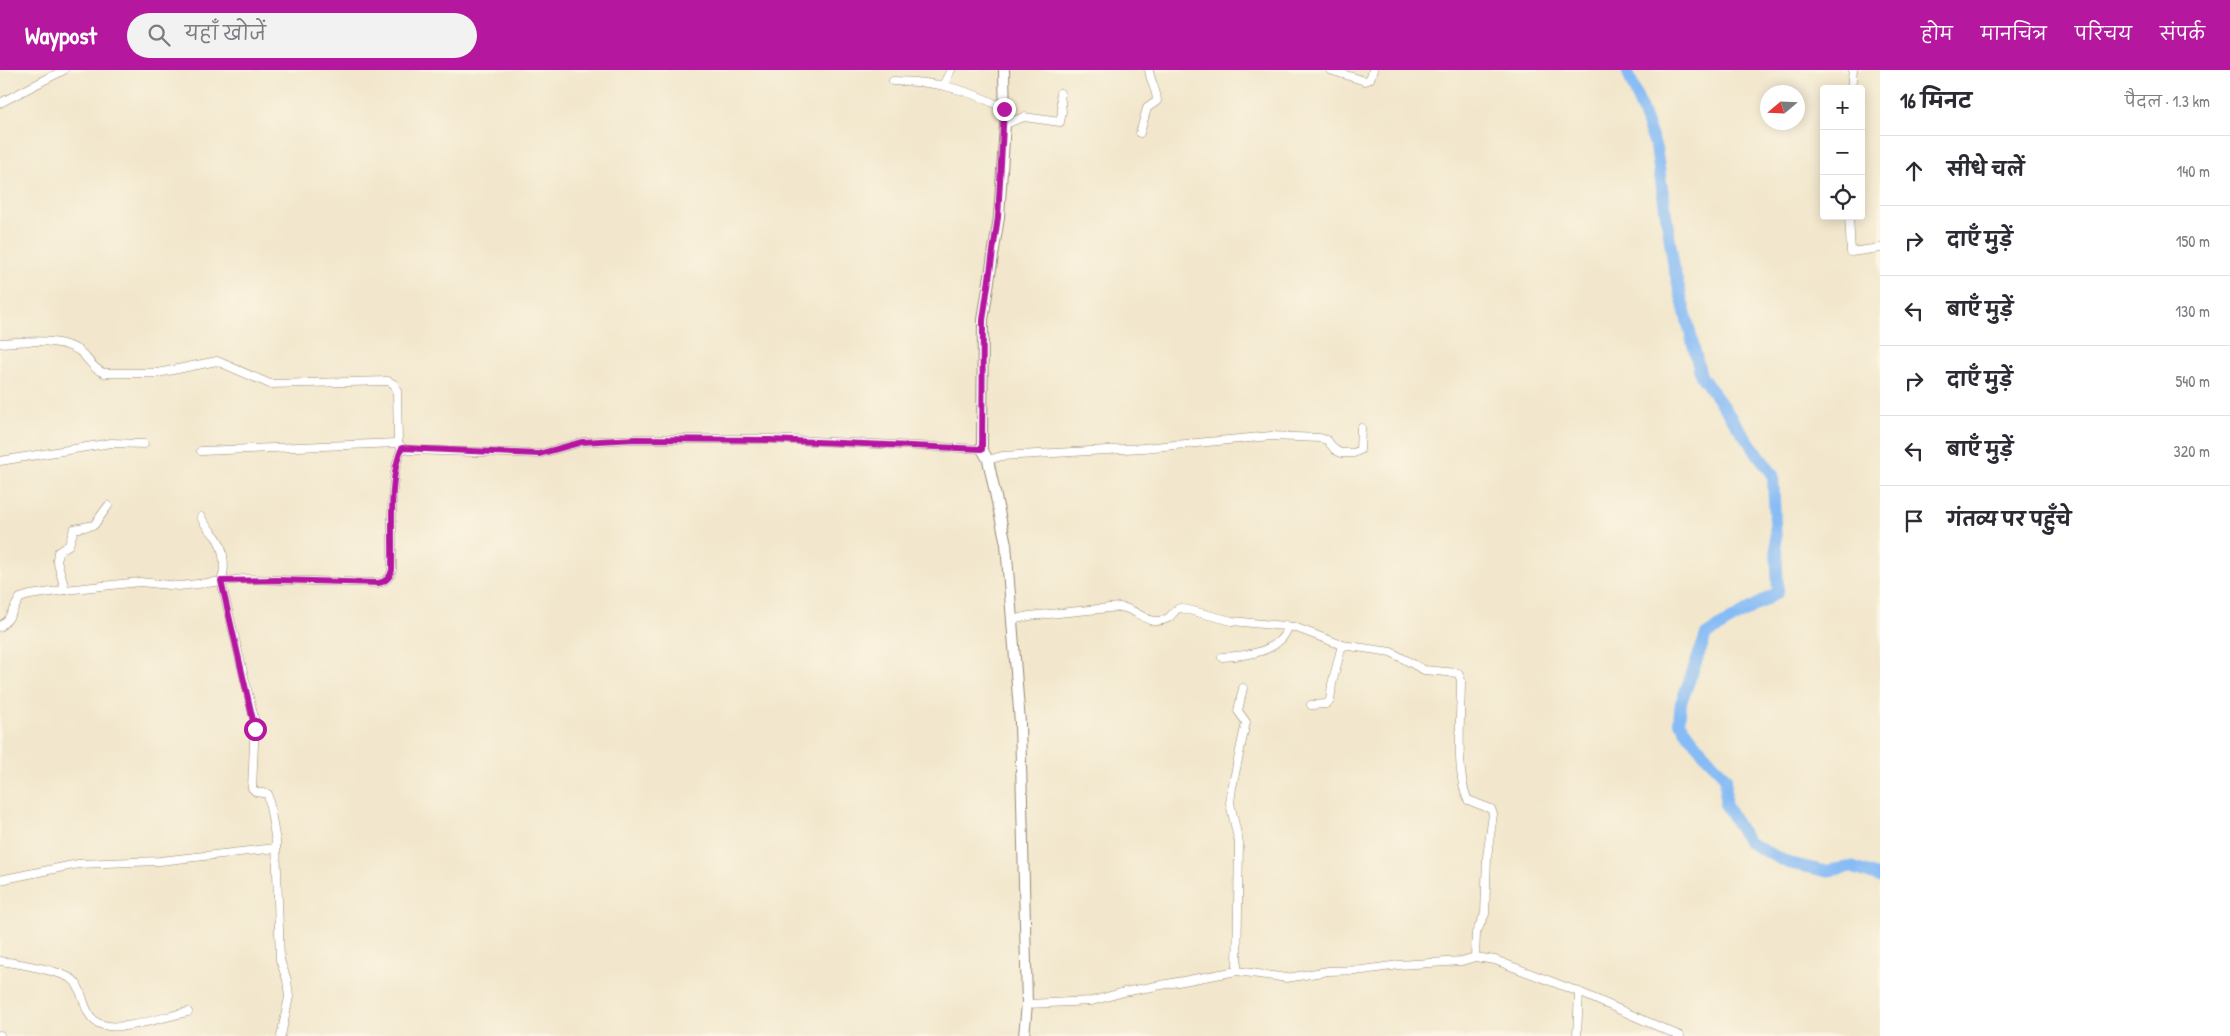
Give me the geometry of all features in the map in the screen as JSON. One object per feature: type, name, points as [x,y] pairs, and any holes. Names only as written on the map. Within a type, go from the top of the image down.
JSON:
[{"type":"street","points":[[0,103],[64,70]]},
{"type":"street","points":[[943,85],[951,70]]},
{"type":"street","points":[[1004,70],[1006,92],[1005,124],[998,217],[983,320],[982,449],[988,460],[1006,544],[1020,723],[1027,1004],[1024,1036]]},
{"type":"street","points":[[1140,133],[1146,108],[1157,101],[1157,94],[1150,81],[1149,70]]},
{"type":"street","points":[[1330,70],[1365,82],[1370,79],[1373,70]]},
{"type":"street","points":[[1851,85],[1853,70]]},
{"type":"street","points":[[893,81],[925,81],[943,85],[982,97],[1004,109]]},
{"type":"street","points":[[1005,124],[1024,117],[1060,122],[1062,112],[1060,93]]},
{"type":"street","points":[[1849,220],[1851,252],[1880,248]]},
{"type":"street","points":[[0,343],[68,345],[104,373],[158,372],[216,361],[270,384],[388,381],[394,384],[397,391],[400,446],[393,500],[392,570],[391,575],[386,581],[378,583],[277,580],[221,581],[179,586],[140,582],[30,594],[20,598],[8,619],[0,627]]},
{"type":"street","points":[[988,460],[1002,456],[1143,448],[1271,436],[1320,438],[1330,442],[1336,450],[1349,454],[1360,450],[1361,428]]},
{"type":"street","points":[[202,451],[400,446],[539,454],[582,442],[636,439],[780,440],[982,449]]},
{"type":"street","points":[[0,460],[111,443],[144,444]]},
{"type":"street","points":[[65,590],[57,560],[58,552],[69,545],[74,529],[94,525],[108,506]]},
{"type":"street","points":[[201,516],[207,528],[217,539],[221,550],[223,574],[221,581],[255,722],[252,788],[254,792],[267,793],[269,796],[276,848],[280,954],[282,968],[287,980],[289,997],[280,1036]]},
{"type":"street","points":[[1012,620],[1029,616],[1119,606],[1128,608],[1142,618],[1152,621],[1169,618],[1174,611],[1181,608],[1232,620],[1285,625],[1342,645],[1386,651],[1424,670],[1458,673],[1460,676],[1463,788],[1468,800],[1491,809],[1493,814],[1488,857],[1485,914],[1476,933],[1475,957]]},
{"type":"street","points":[[1222,657],[1255,653],[1275,645],[1284,638],[1287,630],[1285,625]]},
{"type":"street","points":[[1311,705],[1326,704],[1330,701],[1332,684],[1342,645]]},
{"type":"street","points":[[1236,971],[1239,843],[1230,803],[1246,722],[1238,711],[1243,688]]},
{"type":"street","points":[[0,880],[78,864],[160,861],[276,848]]},
{"type":"street","points":[[1027,1004],[1092,1001],[1124,992],[1236,971],[1287,978],[1328,971],[1363,970],[1400,965],[1462,961],[1475,957],[1494,960],[1579,992],[1680,1036]]},
{"type":"street","points":[[0,962],[25,965],[70,978],[76,984],[90,1014],[101,1024],[137,1025],[188,1012]]},
{"type":"street","points":[[1577,1036],[1579,992]]},
{"type":"waterway","points":[[1627,70],[1656,148],[1674,268],[1701,376],[1773,475],[1778,592],[1706,635],[1681,703],[1679,721],[1695,743],[1726,778],[1725,804],[1748,842],[1788,863],[1825,871],[1851,867],[1880,877]]},
{"type":"route","points":[[255,729],[255,722],[221,581],[244,579],[378,583],[386,581],[391,575],[392,570],[393,500],[398,455],[402,448],[408,450],[539,454],[552,452],[582,442],[636,439],[844,442],[982,449],[983,320],[998,217],[1005,124],[1004,109]]}]
